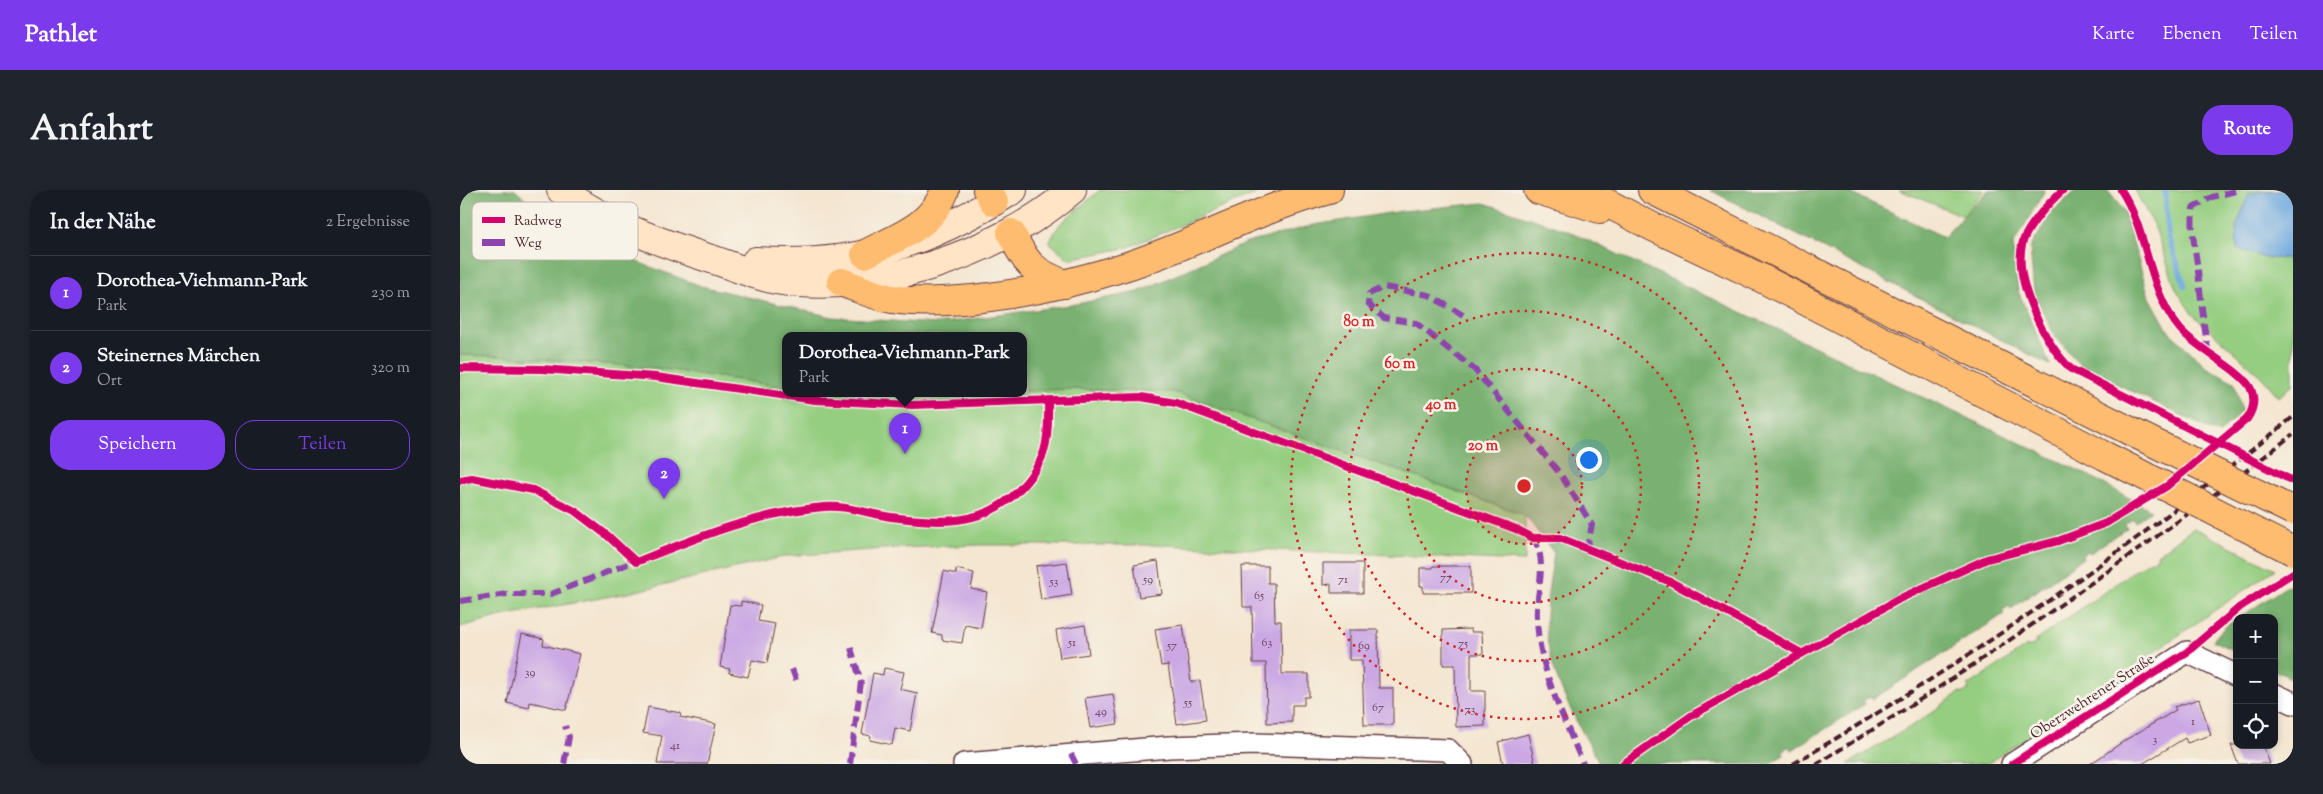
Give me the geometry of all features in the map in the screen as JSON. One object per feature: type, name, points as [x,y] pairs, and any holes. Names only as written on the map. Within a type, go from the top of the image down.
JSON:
[{"type":"highway","points":[[865,254],[928,219],[941,202],[945,190]]},
{"type":"highway","points":[[841,282],[891,299],[930,302],[1000,296],[1065,284],[1128,266],[1274,208],[1329,190]]},
{"type":"highway","points":[[1538,190],[1654,227]]},
{"type":"highway","points":[[1582,190],[1654,227],[1762,278],[2293,551]]},
{"type":"highway","points":[[1652,190],[2293,511]]},
{"type":"highway","points":[[1011,232],[1026,260],[1036,271],[1045,277],[1065,284]]},
{"type":"main road","points":[[561,190],[579,202]]},
{"type":"main road","points":[[638,233],[710,258],[735,269],[778,280],[812,283],[841,282],[903,274],[942,263],[1011,232],[1045,211],[1072,190]]},
{"type":"main road","points":[[710,258],[792,262],[816,261],[891,249],[929,236],[998,194],[1011,232]]},
{"type":"street","name":"Oberzwehrener Straße","points":[[2023,761],[2187,652],[2233,674]]},
{"type":"street","points":[[2278,696],[2293,703]]},
{"type":"street","points":[[964,764],[1169,747],[1255,744],[1448,750],[1462,764]]},
{"type":"green space","points":[[460,190],[515,190],[528,202],[472,202],[472,260],[632,260],[701,286],[832,317],[937,324],[1076,304],[1138,292],[1247,243],[1314,225],[1402,211],[1484,203],[1566,230],[2082,472],[2151,510],[2135,522],[2133,519],[2125,524],[2127,528],[2090,553],[2088,551],[2082,555],[2083,558],[2011,609],[2009,606],[2002,611],[2004,614],[1873,699],[1870,696],[1863,701],[1865,704],[1792,750],[1789,746],[1782,751],[1784,755],[1768,764],[1600,764],[1571,711],[1550,654],[1546,614],[1554,553],[1525,515],[1174,392],[1070,389],[1027,391],[1027,332],[782,332],[782,386],[657,368],[498,356],[460,355]]},
{"type":"green space","points":[[1100,190],[1264,190],[1126,248],[1069,259],[1049,242],[1060,224]]},
{"type":"green space","points":[[1710,190],[1844,190],[1944,237],[1988,190],[2045,190],[2013,245],[2018,291],[2050,365]]},
{"type":"green space","points":[[1899,190],[1984,190],[1963,216]]},
{"type":"green space","points":[[2077,190],[2107,190],[2124,211],[2148,294],[2169,332],[2208,368],[2234,382],[2242,411],[2219,434],[2081,366],[2055,336],[2034,293],[2030,248],[2054,210]]},
{"type":"green space","points":[[2135,190],[2293,190],[2293,384],[2279,397],[2257,372],[2192,314],[2176,289],[2155,228]]},
{"type":"green space","points":[[460,355],[498,356],[657,368],[782,386],[782,397],[1027,397],[1027,391],[1070,389],[1174,392],[1525,515],[1525,561],[1162,545],[979,545],[898,548],[787,556],[628,593],[502,616],[460,627]]},
{"type":"green space","points":[[2194,528],[2275,569],[2074,707],[1987,764],[1848,764],[1918,722],[1960,692],[1962,694],[1969,689],[1968,686],[2027,646],[2028,648],[2036,643],[2035,641],[2150,560],[2152,561],[2158,557],[2157,554]]},
{"type":"green space","points":[[2293,582],[2293,679],[2278,672],[2278,614],[2245,614]]},
{"type":"green space","points":[[2233,622],[2233,650],[2213,640]]},
{"type":"water","points":[[2293,190],[2293,259],[2266,258],[2237,249],[2236,227],[2249,193]]},
{"type":"building","points":[[1158,561],[1162,594],[1139,597],[1134,565]]},
{"type":"building","points":[[1067,562],[1072,595],[1041,600],[1036,566]]},
{"type":"building","points":[[1323,563],[1363,563],[1363,593],[1331,593],[1331,584],[1323,585]]},
{"type":"building","points":[[1242,566],[1268,566],[1268,583],[1274,583],[1275,621],[1281,621],[1282,674],[1309,674],[1309,697],[1304,697],[1304,705],[1292,705],[1292,722],[1267,723],[1266,663],[1253,663],[1252,607],[1243,607]]},
{"type":"building","points":[[1433,566],[1471,566],[1471,593],[1423,593],[1423,586],[1420,586],[1420,568],[1433,568]]},
{"type":"building","points":[[956,569],[974,573],[971,589],[987,592],[981,628],[965,625],[962,643],[942,640],[942,635],[932,633],[944,571],[956,574]]},
{"type":"building","points":[[741,601],[761,605],[758,621],[775,624],[767,663],[752,660],[748,677],[729,673],[730,669],[720,667],[730,605],[741,606]]},
{"type":"building","points":[[1085,625],[1089,654],[1060,658],[1056,630]]},
{"type":"building","points":[[1183,625],[1191,682],[1200,681],[1206,720],[1177,724],[1168,665],[1161,666],[1155,629]]},
{"type":"building","points":[[1471,629],[1471,632],[1482,632],[1483,654],[1471,654],[1471,691],[1485,691],[1485,726],[1456,727],[1455,665],[1443,665],[1443,630]]},
{"type":"building","points":[[1349,630],[1378,630],[1379,688],[1393,688],[1393,725],[1364,725],[1362,660],[1349,660]]},
{"type":"building","points":[[522,634],[544,639],[543,645],[580,654],[566,710],[530,702],[529,708],[507,703]]},
{"type":"building","points":[[884,668],[904,672],[900,689],[917,693],[910,731],[895,728],[892,745],[870,740],[871,736],[862,734],[873,673],[883,675]]},
{"type":"building","points":[[1113,694],[1118,724],[1090,728],[1085,698]]},
{"type":"building","points":[[2199,699],[2211,735],[2187,743],[2185,738],[2142,764],[2090,764],[2176,710],[2174,707]]},
{"type":"building","points":[[648,707],[681,713],[680,717],[716,724],[707,764],[657,764],[662,736],[643,733]]},
{"type":"building","points":[[1528,734],[1535,764],[1503,764],[1498,742]]},
{"type":"building","points":[[2231,745],[2233,745],[2233,749],[2264,749],[2270,764],[2238,764]]},
{"type":"waterway","points":[[2165,190],[2168,237],[2185,286]]},
{"type":"railway","points":[[1793,764],[1923,684],[2050,600],[2173,511],[2293,417]]},
{"type":"railway","points":[[1816,764],[1961,673],[2031,625],[2150,541],[2293,434]]},
{"type":"marked path","points":[[2209,353],[2194,239],[2193,208],[2212,197],[2239,190]]},
{"type":"marked path","points":[[1463,315],[1429,295],[1384,287],[1369,294],[1368,304],[1384,318],[1416,323],[1475,370],[1561,475],[1592,525],[1587,548]]},
{"type":"marked path","points":[[1532,537],[1540,555],[1541,566],[1537,619],[1542,657],[1547,675],[1583,764]]},
{"type":"marked path","points":[[460,601],[507,594],[551,594],[638,560]]},
{"type":"marked path","points":[[850,764],[861,682],[851,648]]},
{"type":"marked path","points":[[792,669],[796,680]]},
{"type":"marked path","points":[[564,764],[569,737],[565,726]]},
{"type":"marked path","points":[[1071,754],[1076,764]]},
{"type":"cycle path","points":[[2063,190],[2045,208],[2028,231],[2022,245],[2021,260],[2027,294],[2042,329],[2061,358],[2071,369],[2293,481]]},
{"type":"cycle path","points":[[1623,764],[1691,716],[1901,598],[1987,559],[2058,541],[2106,523],[2167,486],[2247,419],[2253,404],[2250,387],[2237,373],[2187,336],[2169,313],[2154,279],[2137,224],[2121,190]]},
{"type":"cycle path","points":[[460,368],[541,369],[656,377],[782,395]]},
{"type":"cycle path","points":[[794,397],[815,400],[913,405],[1141,397],[1176,403],[1516,529],[1533,538],[1560,538],[1671,582],[1801,653]]},
{"type":"cycle path","points":[[460,480],[472,478],[533,490],[575,511],[608,536],[636,562],[728,527],[775,514],[799,510],[833,507],[849,508],[882,516],[926,521],[959,520],[990,511],[1004,503],[1028,480],[1040,460],[1047,440],[1048,402]]},
{"type":"cycle path","points":[[2012,764],[2187,652],[2240,607],[2293,573]]},
{"type":"place","name":"Dorothea-Viehmann-Park","points":[[905,454]]},
{"type":"place","name":"Steinernes Märchen","points":[[664,499]]}]
